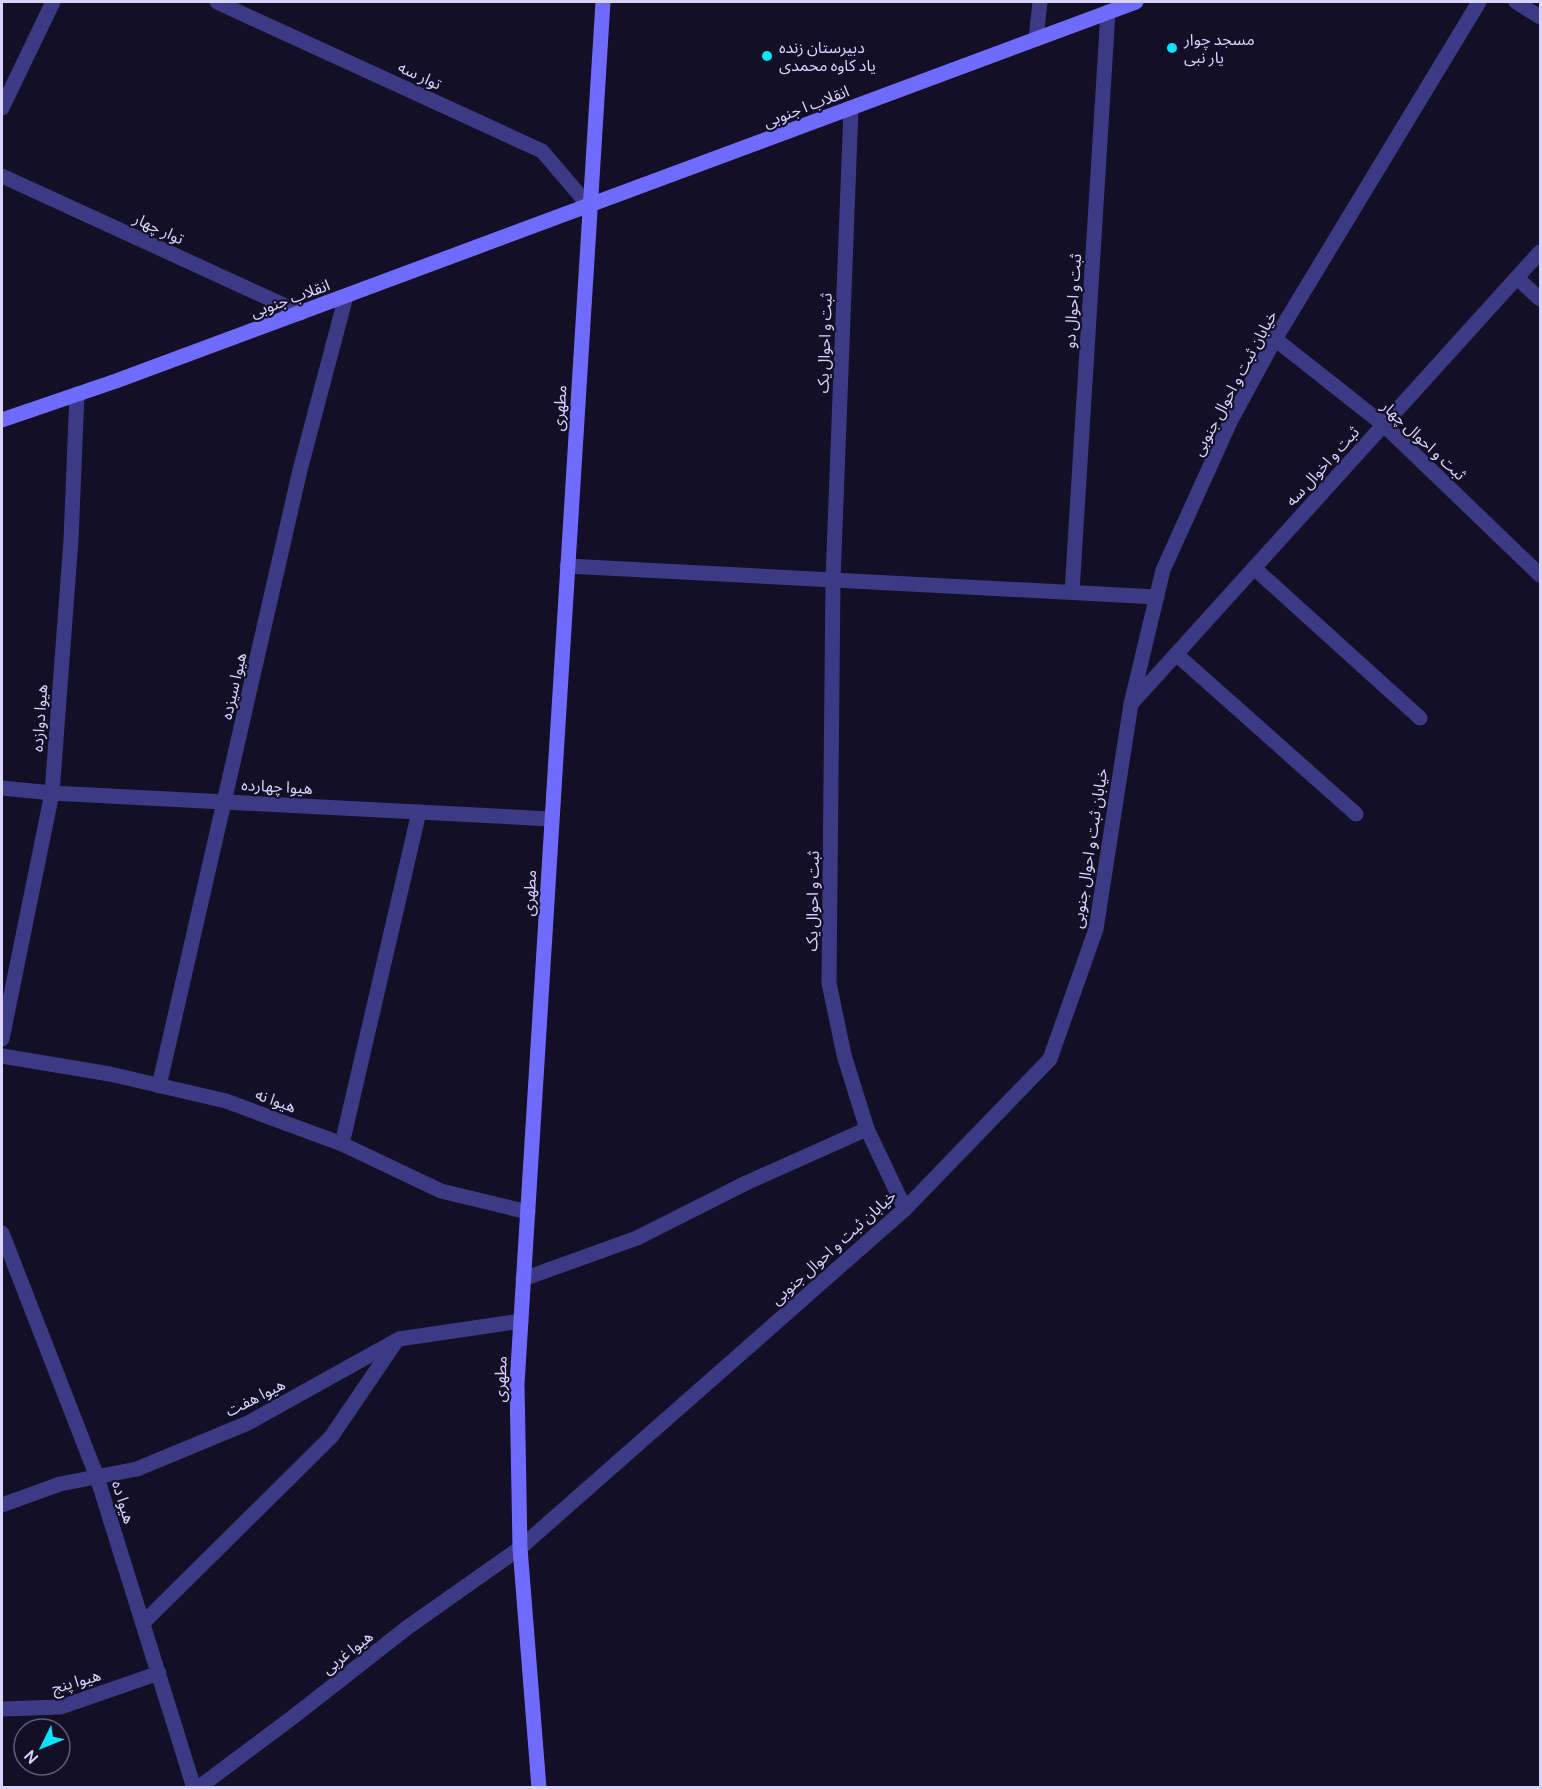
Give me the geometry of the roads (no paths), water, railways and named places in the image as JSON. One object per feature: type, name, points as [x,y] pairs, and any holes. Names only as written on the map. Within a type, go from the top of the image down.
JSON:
[{"type":"main road","name":"مطهری","points":[[540,1788],[520,1548],[517,1384],[603,2]]},
{"type":"main road","name":"انقلاب ا جنوبی","points":[[589,206],[1136,2]]},
{"type":"main road","name":"انقلاب جنوبی","points":[[2,420],[301,313],[589,206]]},
{"type":"street","points":[[2,108],[53,2]]},
{"type":"street","name":"توار سه","points":[[217,2],[542,151],[589,206]]},
{"type":"street","points":[[1036,39],[1040,2]]},
{"type":"street","name":"خیابان ثبت و احوال جنوبی","points":[[520,1548],[905,1209],[1050,1059],[1096,929],[1131,704],[1163,570],[1231,420],[1275,339],[1479,2]]},
{"type":"street","points":[[1516,2],[1540,17]]},
{"type":"street","name":"ثبت و احوال دو","points":[[1072,592],[1108,12]]},
{"type":"street","name":"ثبت و احوال یک","points":[[851,108],[833,580],[829,983],[844,1055],[867,1128],[905,1209]]},
{"type":"street","name":"توار چهار","points":[[2,176],[301,313]]},
{"type":"street","name":"ثبت و اخوال سه","points":[[1131,704],[1540,252]]},
{"type":"street","points":[[1517,278],[1540,299]]},
{"type":"street","name":"هیوا سیزده","points":[[159,1086],[300,470],[346,296]]},
{"type":"street","name":"ثبت و احوال چهار","points":[[1275,339],[1384,425],[1540,575]]},
{"type":"street","name":"هیوا دوازده","points":[[2,1040],[52,793],[71,540],[77,394]]},
{"type":"street","points":[[567,566],[1157,597]]},
{"type":"street","points":[[1254,568],[1420,718]]},
{"type":"street","points":[[1176,654],[1356,814]]},
{"type":"street","name":"هیوا چهارده","points":[[2,788],[52,793],[551,819]]},
{"type":"street","points":[[342,1144],[418,812]]},
{"type":"street","name":"هیوا نه","points":[[2,1056],[110,1074],[226,1101],[342,1144],[441,1191],[528,1212]]},
{"type":"street","points":[[523,1279],[637,1238],[746,1183],[867,1128]]},
{"type":"street","name":"هیوا ده","points":[[2,1233],[98,1477],[196,1788]]},
{"type":"street","name":"هیوا هفت","points":[[2,1505],[60,1484],[137,1469],[248,1423],[399,1339],[521,1321]]},
{"type":"street","points":[[143,1623],[331,1437],[399,1339]]},
{"type":"street","name":"هیوا غربی","points":[[196,1788],[293,1717],[408,1627],[520,1548]]},
{"type":"street","name":"هیوا پنج","points":[[2,1709],[61,1707],[159,1673]]},
{"type":"place","name":"مسجد چوار یار نبی","points":[[1172,48]]},
{"type":"place","name":"دبیرستان زنده یاد کاوه محمدی","points":[[767,56]]}]
